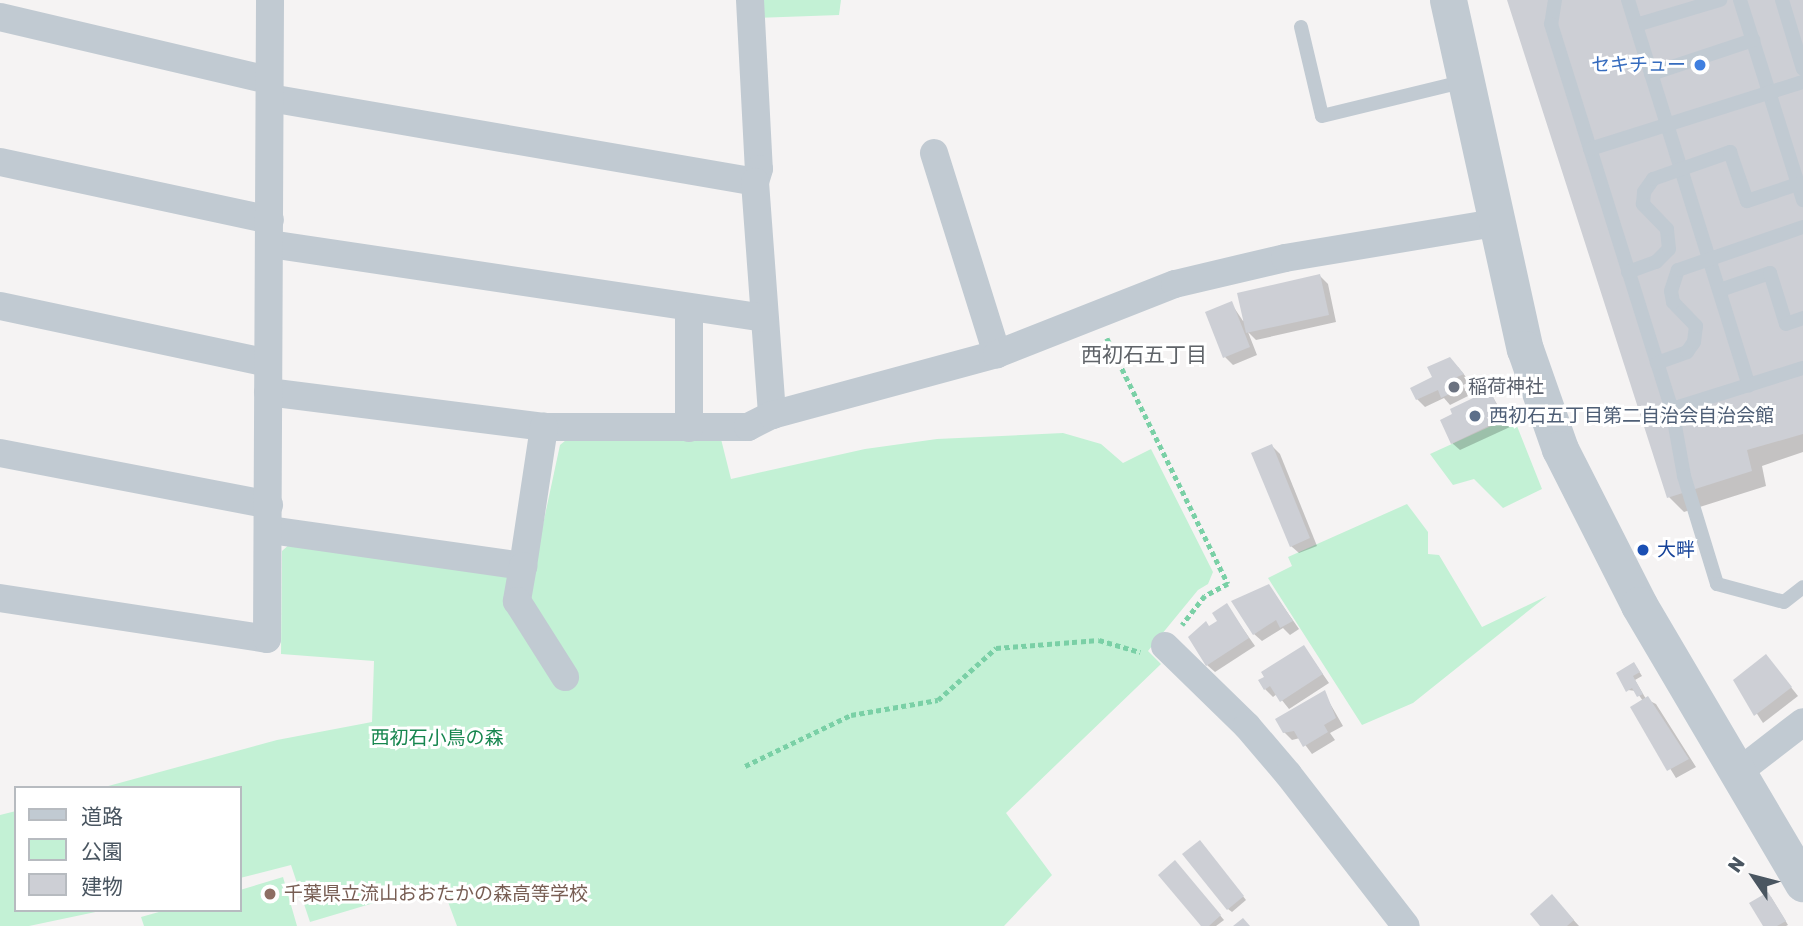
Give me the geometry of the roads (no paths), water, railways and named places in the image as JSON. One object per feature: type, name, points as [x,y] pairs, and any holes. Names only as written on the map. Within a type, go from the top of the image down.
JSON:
[{"type":"street","points":[[0,598],[267,639],[270,0]]},
{"type":"street","points":[[750,0],[759,169],[755,182],[772,415]]},
{"type":"street","points":[[1448,0],[1525,349],[1560,449],[1639,606],[1803,883]]},
{"type":"street","points":[[0,17],[269,89],[755,182]]},
{"type":"street","points":[[934,153],[997,354]]},
{"type":"street","points":[[0,162],[270,232],[689,309],[764,318]]},
{"type":"street","points":[[268,392],[544,427],[748,427],[772,415],[997,354],[1097,317],[1175,284],[1236,270],[1499,222]]},
{"type":"street","points":[[0,306],[268,363]]},
{"type":"street","points":[[689,309],[689,428]]},
{"type":"street","points":[[544,427],[517,601],[565,677]]},
{"type":"street","points":[[0,453],[269,517],[523,566]]},
{"type":"street","points":[[1165,646],[1264,745],[1406,926]]},
{"type":"street","points":[[1737,773],[1803,722]]},
{"type":"lane","points":[[1555,0],[1551,24],[1672,409],[1684,476],[1717,584],[1784,602],[1803,587]]},
{"type":"lane","points":[[1628,0],[1749,385]]},
{"type":"lane","points":[[1636,25],[1720,0]]},
{"type":"lane","points":[[1740,0],[1803,200]]},
{"type":"lane","points":[[1782,0],[1803,69]]},
{"type":"lane","points":[[1301,27],[1322,116],[1467,81]]},
{"type":"lane","points":[[1651,74],[1753,40]]},
{"type":"lane","points":[[1590,149],[1803,82]]},
{"type":"lane","points":[[1628,272],[1657,262],[1669,249],[1667,229],[1646,212],[1644,192],[1653,179],[1730,152],[1747,201],[1798,184]]},
{"type":"lane","points":[[1657,363],[1687,352],[1695,342],[1696,326],[1673,302],[1672,279],[1687,265],[1803,227]]},
{"type":"lane","points":[[1720,290],[1770,273],[1786,324],[1803,318]]},
{"type":"lane","points":[[1672,409],[1803,368]]},
{"type":"place","name":"セキチュー","points":[[1700,65]]},
{"type":"place","name":"稲荷神社","points":[[1454,387]]},
{"type":"place","name":"西初石五丁目第二自治会自治会館","points":[[1475,416]]},
{"type":"place","name":"大畔","points":[[1643,550]]},
{"type":"place","name":"千葉県立流山おおたかの森高等学校","points":[[270,894]]},
{"type":"district","name":"西初石五丁目","points":[[1144,355]]},
{"type":"park label","name":"西初石小鳥の森","points":[[437,738]]}]
